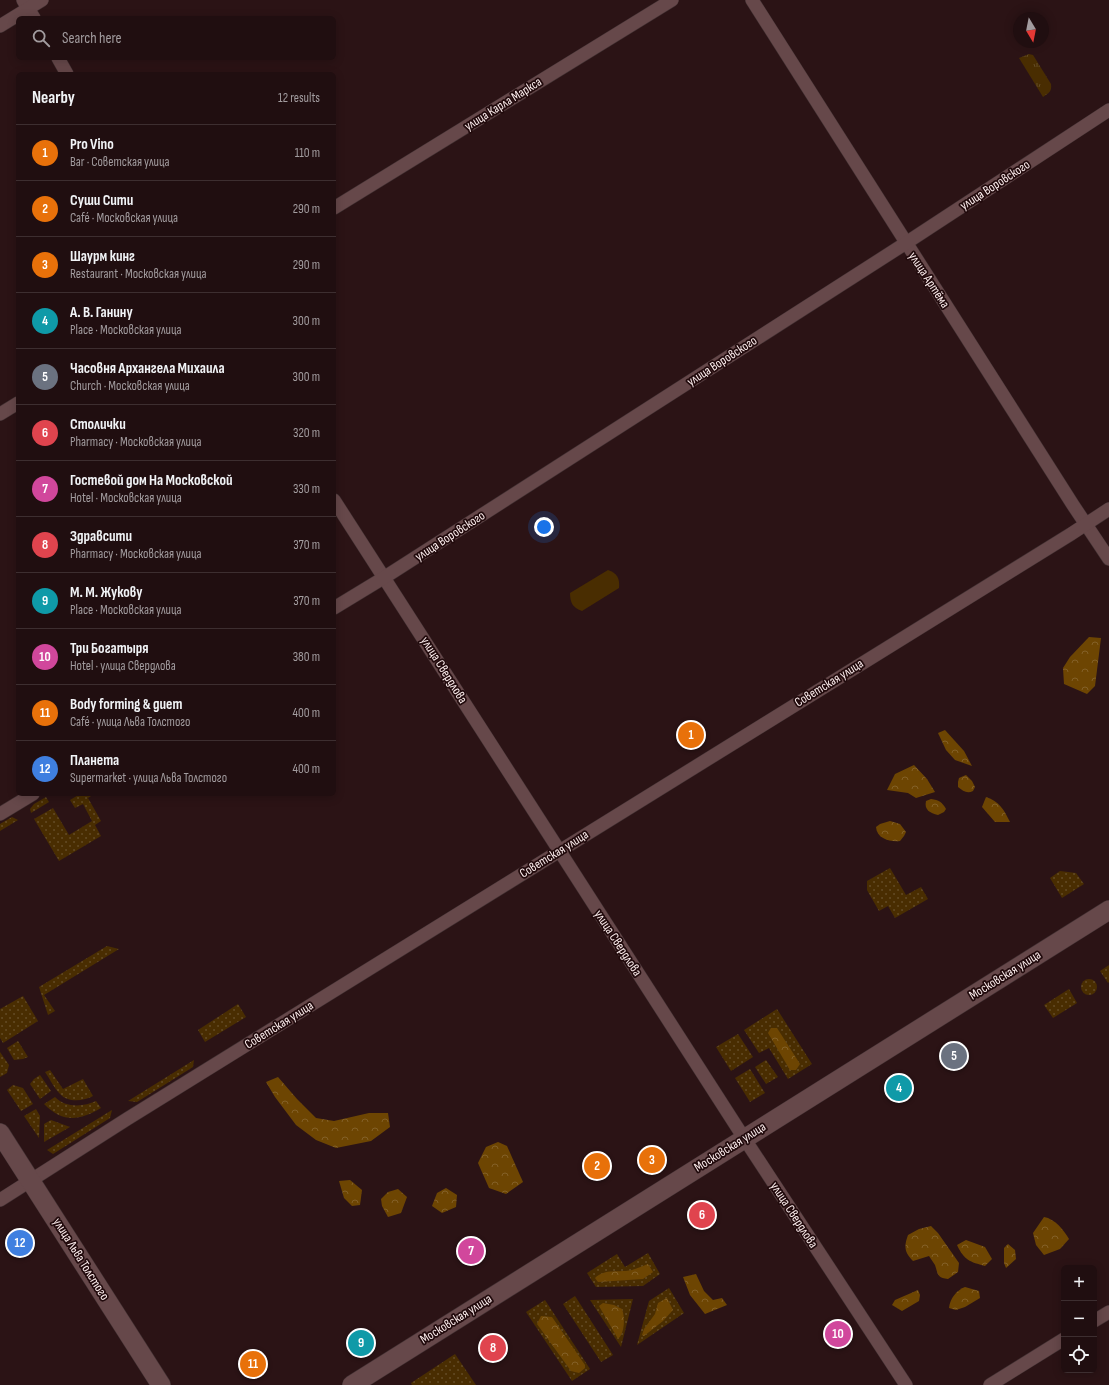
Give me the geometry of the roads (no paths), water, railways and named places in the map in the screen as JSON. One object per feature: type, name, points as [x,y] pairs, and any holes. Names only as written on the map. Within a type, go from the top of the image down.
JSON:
[{"type":"street","points":[[16,16],[42,0]]},
{"type":"street","name":"улица Карла Маркса","points":[[336,207],[672,0]]},
{"type":"street","name":"улица Артёма","points":[[752,0],[1069,500],[1109,558]]},
{"type":"street","points":[[0,26],[16,16]]},
{"type":"street","points":[[59,60],[66,72]]},
{"type":"street","name":"улица Воровского","points":[[336,607],[385,577],[906,243],[1109,110]]},
{"type":"street","points":[[0,414],[16,404]]},
{"type":"street","name":"улица Свердлова","points":[[336,503],[385,577],[744,1138],[906,1385]]},
{"type":"street","name":"Советская улица","points":[[0,1200],[127,1118],[1109,509]]},
{"type":"street","points":[[0,814],[30,796]]},
{"type":"street","name":"Московская улица","points":[[352,1385],[1109,910]]},
{"type":"street","name":"улица Льва Толстого","points":[[0,1133],[161,1385]]},
{"type":"street","points":[[1097,1319],[1109,1312]]},
{"type":"street","points":[[990,1385],[1061,1342]]},
{"type":"place","name":"Pro Vino","points":[[691,735]]},
{"type":"place","name":"Часовня Архангела Михаила","points":[[954,1056]]},
{"type":"place","name":"А. В. Ганину","points":[[899,1088]]},
{"type":"place","name":"Шаурм кинг","points":[[652,1160]]},
{"type":"place","name":"Суши Сити","points":[[597,1166]]},
{"type":"place","name":"Столички","points":[[702,1215]]},
{"type":"place","name":"Планета","points":[[20,1243]]},
{"type":"place","name":"Гостевой дом На Московской","points":[[471,1251]]},
{"type":"place","name":"Три Богатыря","points":[[838,1334]]},
{"type":"place","name":"М. М. Жукову","points":[[361,1343]]},
{"type":"place","name":"Здравсити","points":[[493,1348]]},
{"type":"place","name":"Body forming & диет","points":[[253,1364]]}]
